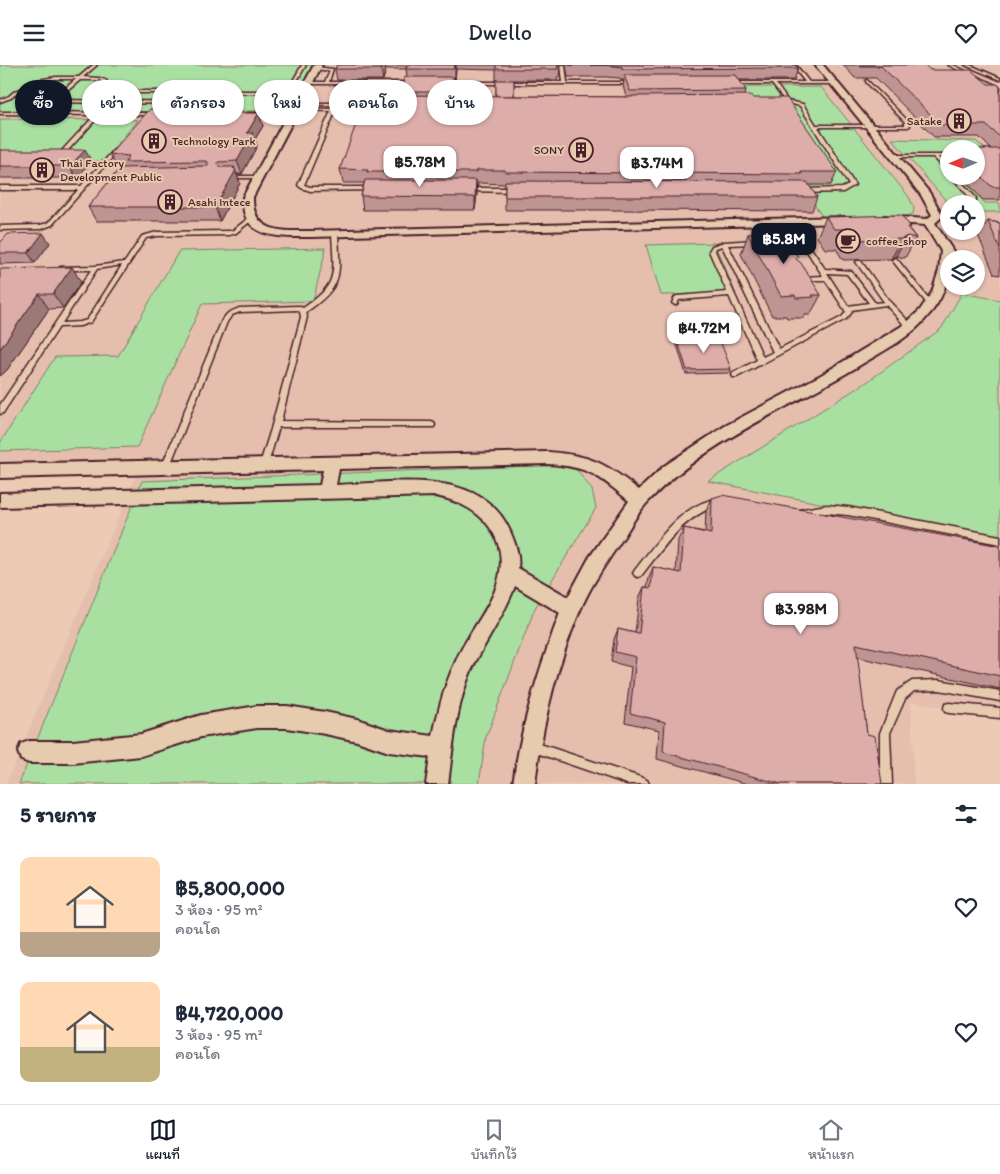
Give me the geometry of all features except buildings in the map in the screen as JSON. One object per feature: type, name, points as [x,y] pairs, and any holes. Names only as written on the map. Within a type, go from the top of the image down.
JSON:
[{"type":"street","points":[[818,65],[830,83],[870,127],[925,194],[938,215],[929,222],[875,219]]},
{"type":"street","points":[[310,80],[317,67]]},
{"type":"street","points":[[287,125],[248,197],[246,206],[250,219],[255,225],[276,232],[289,234],[335,234],[857,220]]},
{"type":"street","points":[[524,784],[529,745],[551,663],[571,609],[595,564],[639,500],[670,471],[730,430],[826,379],[910,327],[924,313],[938,292],[945,270],[947,251],[929,222]]},
{"type":"street","points":[[0,471],[548,458],[591,465],[607,474],[639,500]]},
{"type":"street","points":[[327,491],[333,462]]},
{"type":"street","points":[[0,500],[436,489],[470,498],[489,512],[504,534],[511,553],[510,573],[501,599],[462,667],[447,716],[437,784]]},
{"type":"street","points":[[510,573],[571,609]]},
{"type":"street","points":[[29,752],[73,752],[141,745],[201,726],[257,717],[287,717],[316,721],[357,730],[389,741],[442,748]]},
{"type":"lane","points":[[72,84],[95,65]]},
{"type":"lane","points":[[244,92],[285,90],[293,85],[304,65]]},
{"type":"lane","points":[[563,65],[565,83]]},
{"type":"lane","points":[[794,65],[808,83]]},
{"type":"lane","points":[[950,65],[1000,89]]},
{"type":"lane","points":[[967,65],[1000,79]]},
{"type":"lane","points":[[317,67],[332,70],[327,83],[319,83]]},
{"type":"lane","points":[[0,101],[16,92],[25,91],[42,80],[99,79],[105,81],[105,90],[152,91]]},
{"type":"lane","points":[[815,126],[908,126],[907,122],[867,81]]},
{"type":"lane","points":[[493,83],[641,83]]},
{"type":"lane","points":[[726,83],[830,83]]},
{"type":"lane","points":[[774,83],[786,100]]},
{"type":"lane","points":[[992,92],[994,86]]},
{"type":"lane","points":[[775,100],[786,100],[802,105],[829,152],[847,174],[852,185],[848,189],[793,191]]},
{"type":"lane","points":[[0,113],[15,113]]},
{"type":"lane","points":[[244,114],[254,113]]},
{"type":"lane","points":[[142,115],[152,115]]},
{"type":"lane","points":[[143,121],[148,115]]},
{"type":"lane","points":[[329,120],[302,185],[303,187],[310,189],[379,189]]},
{"type":"lane","points":[[57,159],[88,125]]},
{"type":"lane","points":[[0,228],[41,227],[50,224],[119,148]]},
{"type":"lane","points":[[894,156],[940,157]]},
{"type":"lane","points":[[934,157],[940,163]]},
{"type":"lane","points":[[832,170],[847,174]]},
{"type":"lane","points":[[226,177],[259,177]]},
{"type":"lane","points":[[961,185],[970,195]]},
{"type":"lane","points":[[0,189],[82,189]]},
{"type":"lane","points":[[458,189],[518,190]]},
{"type":"lane","points":[[57,325],[80,324],[89,321],[144,237],[157,234],[229,233],[234,232],[250,219]]},
{"type":"lane","points":[[735,375],[844,318],[849,312],[803,240],[782,222]]},
{"type":"lane","points":[[304,311],[326,296],[332,289],[336,271],[335,234]]},
{"type":"lane","points":[[774,242],[803,240]]},
{"type":"lane","points":[[760,361],[712,251],[714,247],[724,244],[764,242]]},
{"type":"lane","points":[[724,244],[777,353]]},
{"type":"lane","points":[[895,260],[930,303]]},
{"type":"lane","points":[[859,262],[889,305],[910,327]]},
{"type":"lane","points":[[57,269],[127,263]]},
{"type":"lane","points":[[0,411],[95,267]]},
{"type":"lane","points":[[822,271],[848,272],[873,305]]},
{"type":"lane","points":[[792,279],[827,278]]},
{"type":"lane","points":[[675,303],[677,298],[730,294]]},
{"type":"lane","points":[[848,308],[889,305]]},
{"type":"lane","points":[[165,467],[182,429],[224,321],[230,314],[238,310],[298,308],[304,311]]},
{"type":"lane","points":[[264,464],[276,427],[304,311]]},
{"type":"lane","points":[[276,427],[431,425]]},
{"type":"lane","points":[[638,573],[685,517],[704,505],[717,502],[726,504]]},
{"type":"lane","points":[[791,514],[827,509],[848,511],[1000,540]]},
{"type":"lane","points":[[886,784],[885,733],[901,695],[912,686],[939,685],[1000,696]]},
{"type":"lane","points":[[950,708],[1000,713]]},
{"type":"lane","points":[[529,745],[643,784]]},
{"type":"shaded area","points":[[0,65],[1000,65],[1000,299],[975,295],[985,295],[985,250],[940,250],[940,295],[961,295],[941,329],[867,382],[1000,533],[1000,719],[911,701],[914,784],[6,784],[137,473],[0,476]]},
{"type":"green space","points":[[0,65],[315,65],[307,80],[254,80],[254,111],[244,111],[244,80],[152,80],[152,111],[142,111],[142,80],[82,80],[82,112],[72,112],[72,80],[15,80],[15,112],[0,112]]},
{"type":"green space","points":[[735,87],[821,87],[909,197],[914,208],[913,214],[904,217],[823,218],[802,185],[831,185],[749,111]]},
{"type":"green space","points":[[0,119],[15,119],[15,125],[72,125],[72,120],[82,120],[82,125],[134,125],[103,161],[0,161]]},
{"type":"green space","points":[[892,139],[940,140],[940,185],[968,185],[978,195],[941,195]]},
{"type":"green space","points":[[985,203],[1000,203],[1000,212],[985,212]]},
{"type":"green space","points":[[714,243],[736,294],[661,295],[646,245]]},
{"type":"green space","points":[[326,248],[313,301],[202,304],[137,447],[0,451],[0,443],[55,357],[118,356],[179,251]]},
{"type":"green space","points":[[961,295],[973,295],[1000,300],[1000,539],[708,481],[867,382],[941,329]]},
{"type":"green space","points":[[558,465],[577,470],[592,490],[596,508],[535,608],[486,737],[479,784],[19,784],[142,481]]},
{"type":"place","name":"Satake","points":[[959,121]]},
{"type":"place","name":"Technology Park","points":[[154,141]]},
{"type":"place","name":"SONY","points":[[581,150]]},
{"type":"place","name":"Thai Factory Development Public","points":[[42,170]]},
{"type":"place","name":"Asahi Intece","points":[[170,202]]},
{"type":"place","name":"coffee_shop","points":[[848,241]]}]
